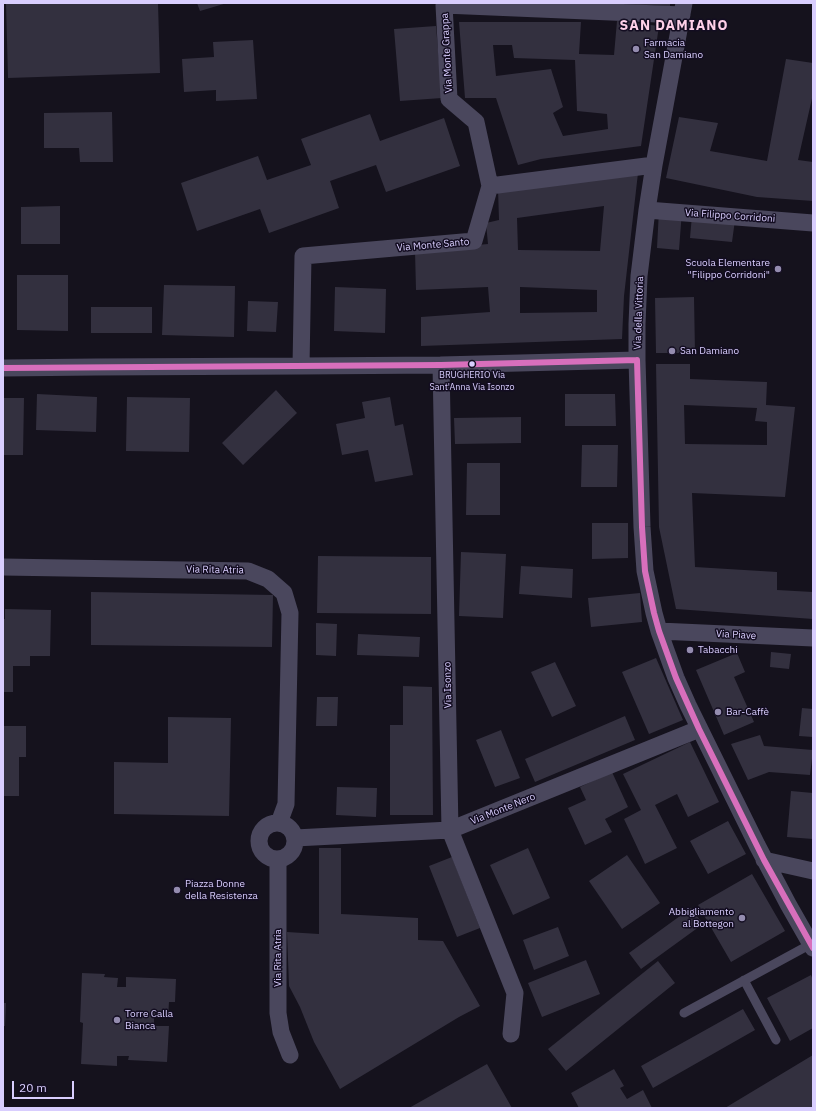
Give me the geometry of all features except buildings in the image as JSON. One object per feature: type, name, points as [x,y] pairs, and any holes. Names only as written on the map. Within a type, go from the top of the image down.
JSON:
[{"type":"street","name":"Via Monte Grappa","points":[[490,186],[476,122],[449,99],[444,6],[683,9]]},
{"type":"street","name":"Via della Vittoria","points":[[683,9],[654,165],[639,276],[637,360],[642,527],[645,571],[659,631],[676,678],[699,729],[764,860],[812,946]]},
{"type":"street","points":[[490,186],[654,165]]},
{"type":"street","name":"Via Monte Santo","points":[[301,366],[303,256],[474,241],[490,186]]},
{"type":"street","name":"Via Filippo Corridoni","points":[[647,210],[813,223]]},
{"type":"street","points":[[3,368],[441,365],[637,360]]},
{"type":"street","name":"Via Isonzo","points":[[441,365],[450,830],[515,993],[511,1034]]},
{"type":"street","name":"Via Rita Atria","points":[[3,567],[248,571],[268,579],[284,593],[290,613],[290,621],[286,804],[279,823]]},
{"type":"street","name":"Via Piave","points":[[659,631],[813,638]]},
{"type":"street","name":"Via Monte Nero","points":[[295,838],[450,830],[699,729]]},
{"type":"street","points":[[273,823],[279,823],[289,828],[293,832],[295,838],[293,850],[284,858],[272,859],[262,852],[260,847],[260,835],[267,826],[273,823]]},
{"type":"street","name":"Via Rita Atria","points":[[278,859],[278,1014],[281,1032],[290,1055]]},
{"type":"street","points":[[764,860],[813,871]]},
{"type":"lane","points":[[684,1013],[744,980],[812,946]]},
{"type":"lane","points":[[744,980],[776,1040]]},
{"type":"transit line","points":[[637,360],[642,527],[645,571],[659,631],[676,678],[699,729],[764,860],[813,948]]},
{"type":"transit line","points":[[3,368],[441,365],[637,360]]},
{"type":"place","name":"Farmacia San Damiano","points":[[636,49]]},
{"type":"place","name":"Scuola Elementare \"Filippo Corridoni\"","points":[[778,269]]},
{"type":"place","name":"San Damiano","points":[[672,351]]},
{"type":"place","name":"BRUGHERIO Via Sant'Anna Via Isonzo","points":[[472,364]]},
{"type":"place","name":"Tabacchi","points":[[690,650]]},
{"type":"place","name":"Bar-Caffè","points":[[718,712]]},
{"type":"place","name":"Piazza Donne della Resistenza","points":[[177,890]]},
{"type":"place","name":"Abbigliamento al Bottegon","points":[[742,918]]},
{"type":"place","name":"Torre Calla Bianca","points":[[117,1020]]},
{"type":"district","name":"SAN DAMIANO","points":[[674,26]]}]
